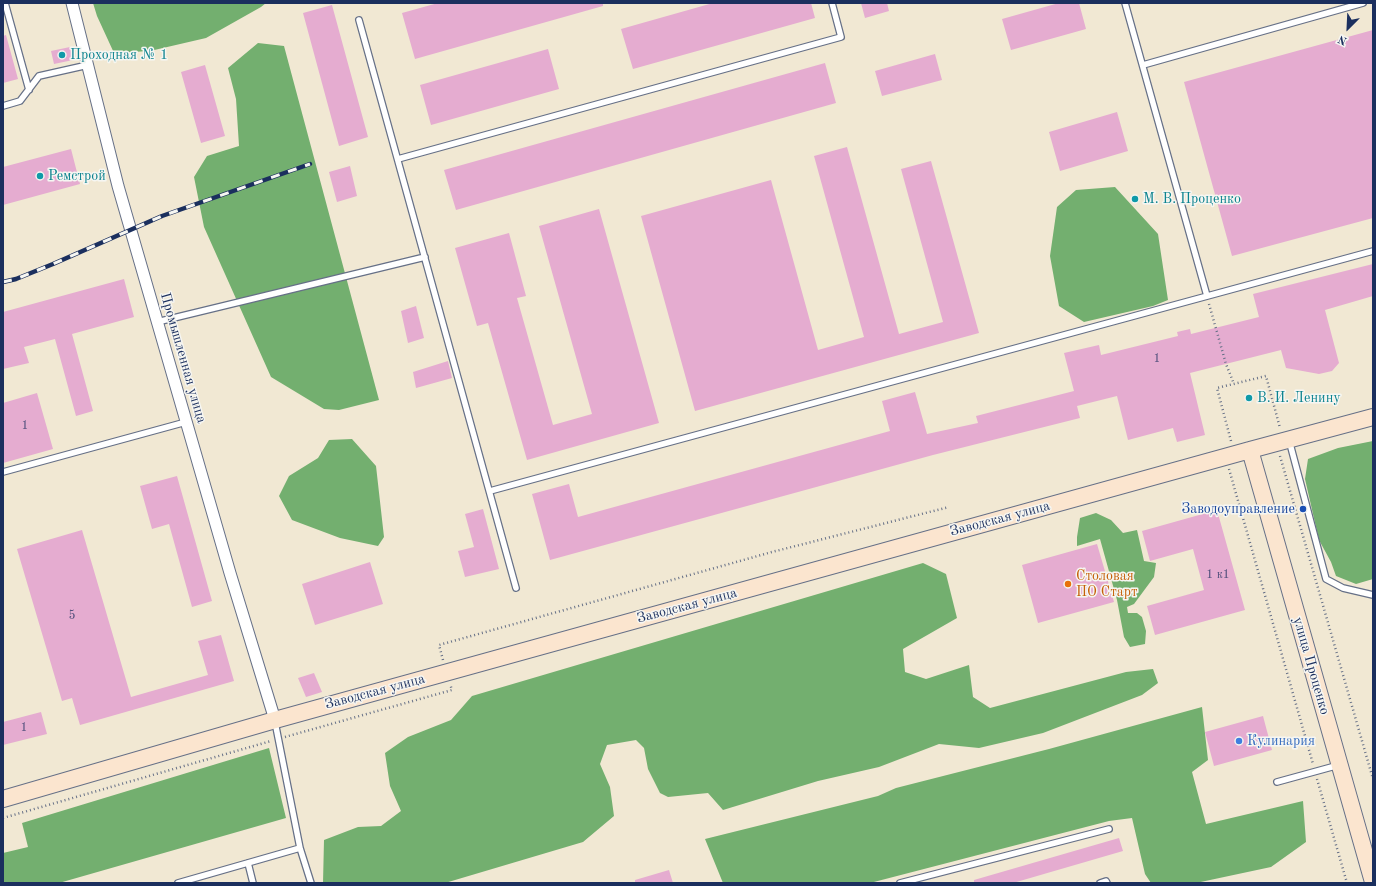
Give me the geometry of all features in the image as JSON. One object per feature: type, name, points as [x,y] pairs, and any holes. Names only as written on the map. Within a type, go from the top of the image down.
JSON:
[{"type":"main road","name":"Заводская улица","points":[[3,799],[275,720],[1228,450],[1250,450],[1282,438],[1373,418]]},
{"type":"main road","name":"улица Проценко","points":[[1250,450],[1373,882]]},
{"type":"street","name":"Промышленная улица","points":[[72,3],[118,186],[186,422],[275,720]]},
{"type":"lane","points":[[5,3],[29,90]]},
{"type":"lane","points":[[398,159],[842,37],[832,3]]},
{"type":"lane","points":[[1126,3],[1207,296]]},
{"type":"lane","points":[[1143,66],[1363,3]]},
{"type":"lane","points":[[359,20],[516,588]]},
{"type":"lane","points":[[3,106],[20,101],[39,76],[88,65]]},
{"type":"lane","points":[[490,491],[1373,251]]},
{"type":"lane","points":[[157,322],[425,257]]},
{"type":"lane","points":[[3,472],[186,422]]},
{"type":"lane","points":[[1282,438],[1326,579],[1343,588],[1373,595]]},
{"type":"lane","points":[[275,720],[300,848],[311,883]]},
{"type":"lane","points":[[1277,782],[1340,765]]},
{"type":"lane","points":[[900,883],[1109,829]]},
{"type":"lane","points":[[178,883],[300,848]]},
{"type":"lane","points":[[248,863],[253,883]]},
{"type":"lane","points":[[1100,883],[1106,881],[1107,883]]},
{"type":"path","points":[[1207,296],[1226,364],[1234,384]]},
{"type":"path","points":[[1347,883],[1315,772],[1228,450],[1217,388],[1266,376],[1373,779]]},
{"type":"green space","points":[[93,3],[266,3],[206,38],[150,51],[114,53],[97,16]]},
{"type":"green space","points":[[258,43],[284,46],[379,400],[339,410],[324,409],[271,377],[204,227],[194,177],[207,156],[239,146],[236,99],[228,68]]},
{"type":"green space","points":[[1115,187],[1158,234],[1168,300],[1153,306],[1084,322],[1059,306],[1050,256],[1057,207],[1076,190]]},
{"type":"green space","points":[[352,439],[376,466],[384,537],[378,546],[340,538],[292,520],[279,496],[289,476],[318,458],[329,440]]},
{"type":"green space","points":[[1373,441],[1373,579],[1356,584],[1336,576],[1331,562],[1319,540],[1305,479],[1308,459],[1338,448]]},
{"type":"green space","points":[[1096,513],[1111,520],[1123,533],[1137,530],[1144,561],[1156,563],[1154,577],[1134,604],[1127,607],[1128,613],[1137,613],[1142,617],[1146,631],[1145,644],[1130,647],[1124,637],[1117,600],[1100,539],[1077,546],[1080,518]]},
{"type":"green space","points":[[923,563],[946,574],[957,618],[903,649],[905,672],[926,679],[969,665],[973,697],[990,708],[1126,672],[1153,669],[1158,683],[1142,695],[1043,733],[979,748],[939,744],[879,767],[818,781],[723,810],[708,793],[668,797],[660,793],[648,769],[644,748],[636,740],[607,745],[600,764],[610,787],[614,816],[583,842],[445,883],[323,883],[324,840],[358,827],[381,826],[401,811],[390,786],[385,753],[408,737],[451,720],[472,696]]},
{"type":"green space","points":[[1202,707],[1208,760],[1192,772],[1206,824],[1303,801],[1306,842],[1271,867],[1196,883],[1151,883],[1145,874],[1132,818],[1109,821],[870,883],[723,883],[705,839],[878,796],[896,788],[1049,749]]},
{"type":"green space","points":[[269,748],[286,818],[59,883],[3,883],[3,853],[28,847],[22,823]]},
{"type":"building","points":[[438,3],[603,3],[603,6],[415,59],[402,13]]},
{"type":"building","points":[[713,3],[811,3],[815,18],[633,69],[621,29]]},
{"type":"building","points":[[861,3],[887,3],[889,11],[865,18]]},
{"type":"building","points":[[1059,3],[1079,3],[1086,29],[1011,50],[1002,19]]},
{"type":"building","points":[[332,5],[368,137],[339,146],[303,13]]},
{"type":"building","points":[[1373,30],[1373,218],[1232,256],[1184,82]]},
{"type":"building","points":[[6,35],[18,79],[3,83],[3,36]]},
{"type":"building","name":"Проходная № 1","points":[[70,47],[73,60],[54,64],[51,51]]},
{"type":"building","points":[[548,49],[559,89],[431,125],[420,85]]},
{"type":"building","points":[[935,54],[942,80],[882,96],[875,71]]},
{"type":"building","points":[[825,63],[836,103],[456,210],[444,170]]},
{"type":"building","points":[[205,65],[225,136],[201,143],[181,72]]},
{"type":"building","points":[[1117,112],[1128,151],[1060,171],[1049,132]]},
{"type":"building","points":[[847,147],[899,334],[943,322],[901,169],[931,161],[979,333],[695,411],[641,216],[771,180],[818,350],[864,337],[814,156]]},
{"type":"building","name":"Ремстрой","points":[[71,149],[80,184],[3,205],[3,167]]},
{"type":"building","points":[[350,166],[357,196],[337,202],[329,172]]},
{"type":"building","points":[[599,209],[659,423],[527,460],[488,323],[477,326],[455,248],[509,233],[526,296],[517,298],[553,425],[592,414],[539,226]]},
{"type":"building","points":[[1373,264],[1373,296],[1325,310],[1339,363],[1332,371],[1319,374],[1286,368],[1281,350],[1190,373],[1205,435],[1177,442],[1173,428],[1128,440],[1117,396],[1077,406],[1080,418],[933,455],[550,560],[532,494],[569,484],[578,517],[890,431],[882,401],[915,392],[927,434],[978,423],[976,416],[1074,391],[1064,353],[1099,345],[1101,355],[1178,336],[1177,332],[1190,329],[1191,334],[1259,317],[1253,294]]},
{"type":"building","points":[[124,279],[134,317],[72,334],[93,411],[76,416],[55,339],[24,347],[29,363],[3,369],[3,312]]},
{"type":"building","points":[[416,306],[424,338],[408,343],[401,311]]},
{"type":"building","points":[[448,361],[452,378],[416,388],[413,372]]},
{"type":"building","points":[[37,393],[53,449],[3,463],[3,403]]},
{"type":"building","points":[[177,476],[212,601],[192,607],[169,524],[152,529],[140,486]]},
{"type":"building","points":[[483,509],[499,569],[465,577],[458,551],[474,547],[465,514]]},
{"type":"building","points":[[1217,510],[1245,610],[1155,635],[1147,606],[1204,590],[1193,549],[1150,561],[1142,531]]},
{"type":"building","points":[[82,530],[131,697],[208,675],[198,641],[221,635],[234,681],[80,725],[72,698],[62,701],[17,549]]},
{"type":"building","name":"Столовая ПО Старт","points":[[1097,544],[1114,602],[1038,623],[1022,565]]},
{"type":"building","points":[[370,562],[383,604],[315,625],[302,584]]},
{"type":"building","points":[[314,673],[322,692],[306,697],[298,678]]},
{"type":"building","points":[[41,712],[47,734],[3,745],[3,722]]},
{"type":"building","name":"Кулинария","points":[[1263,716],[1272,750],[1214,766],[1205,732]]},
{"type":"building","points":[[1119,838],[1123,851],[1013,883],[974,883],[974,880]]},
{"type":"building","points":[[669,870],[673,883],[635,883],[635,880]]},
{"type":"railway","points":[[3,282],[16,279],[53,264],[162,216],[310,164]]},
{"type":"place","name":"Проходная № 1","points":[[62,55]]},
{"type":"place","name":"Ремстрой","points":[[40,176]]},
{"type":"place","name":"М. В. Проценко","points":[[1135,199]]},
{"type":"place","name":"В. И. Ленину","points":[[1249,398]]},
{"type":"place","name":"Заводоуправление","points":[[1303,509]]},
{"type":"place","name":"Столовая ПО Старт","points":[[1068,584]]},
{"type":"place","name":"Кулинария","points":[[1239,741]]}]
